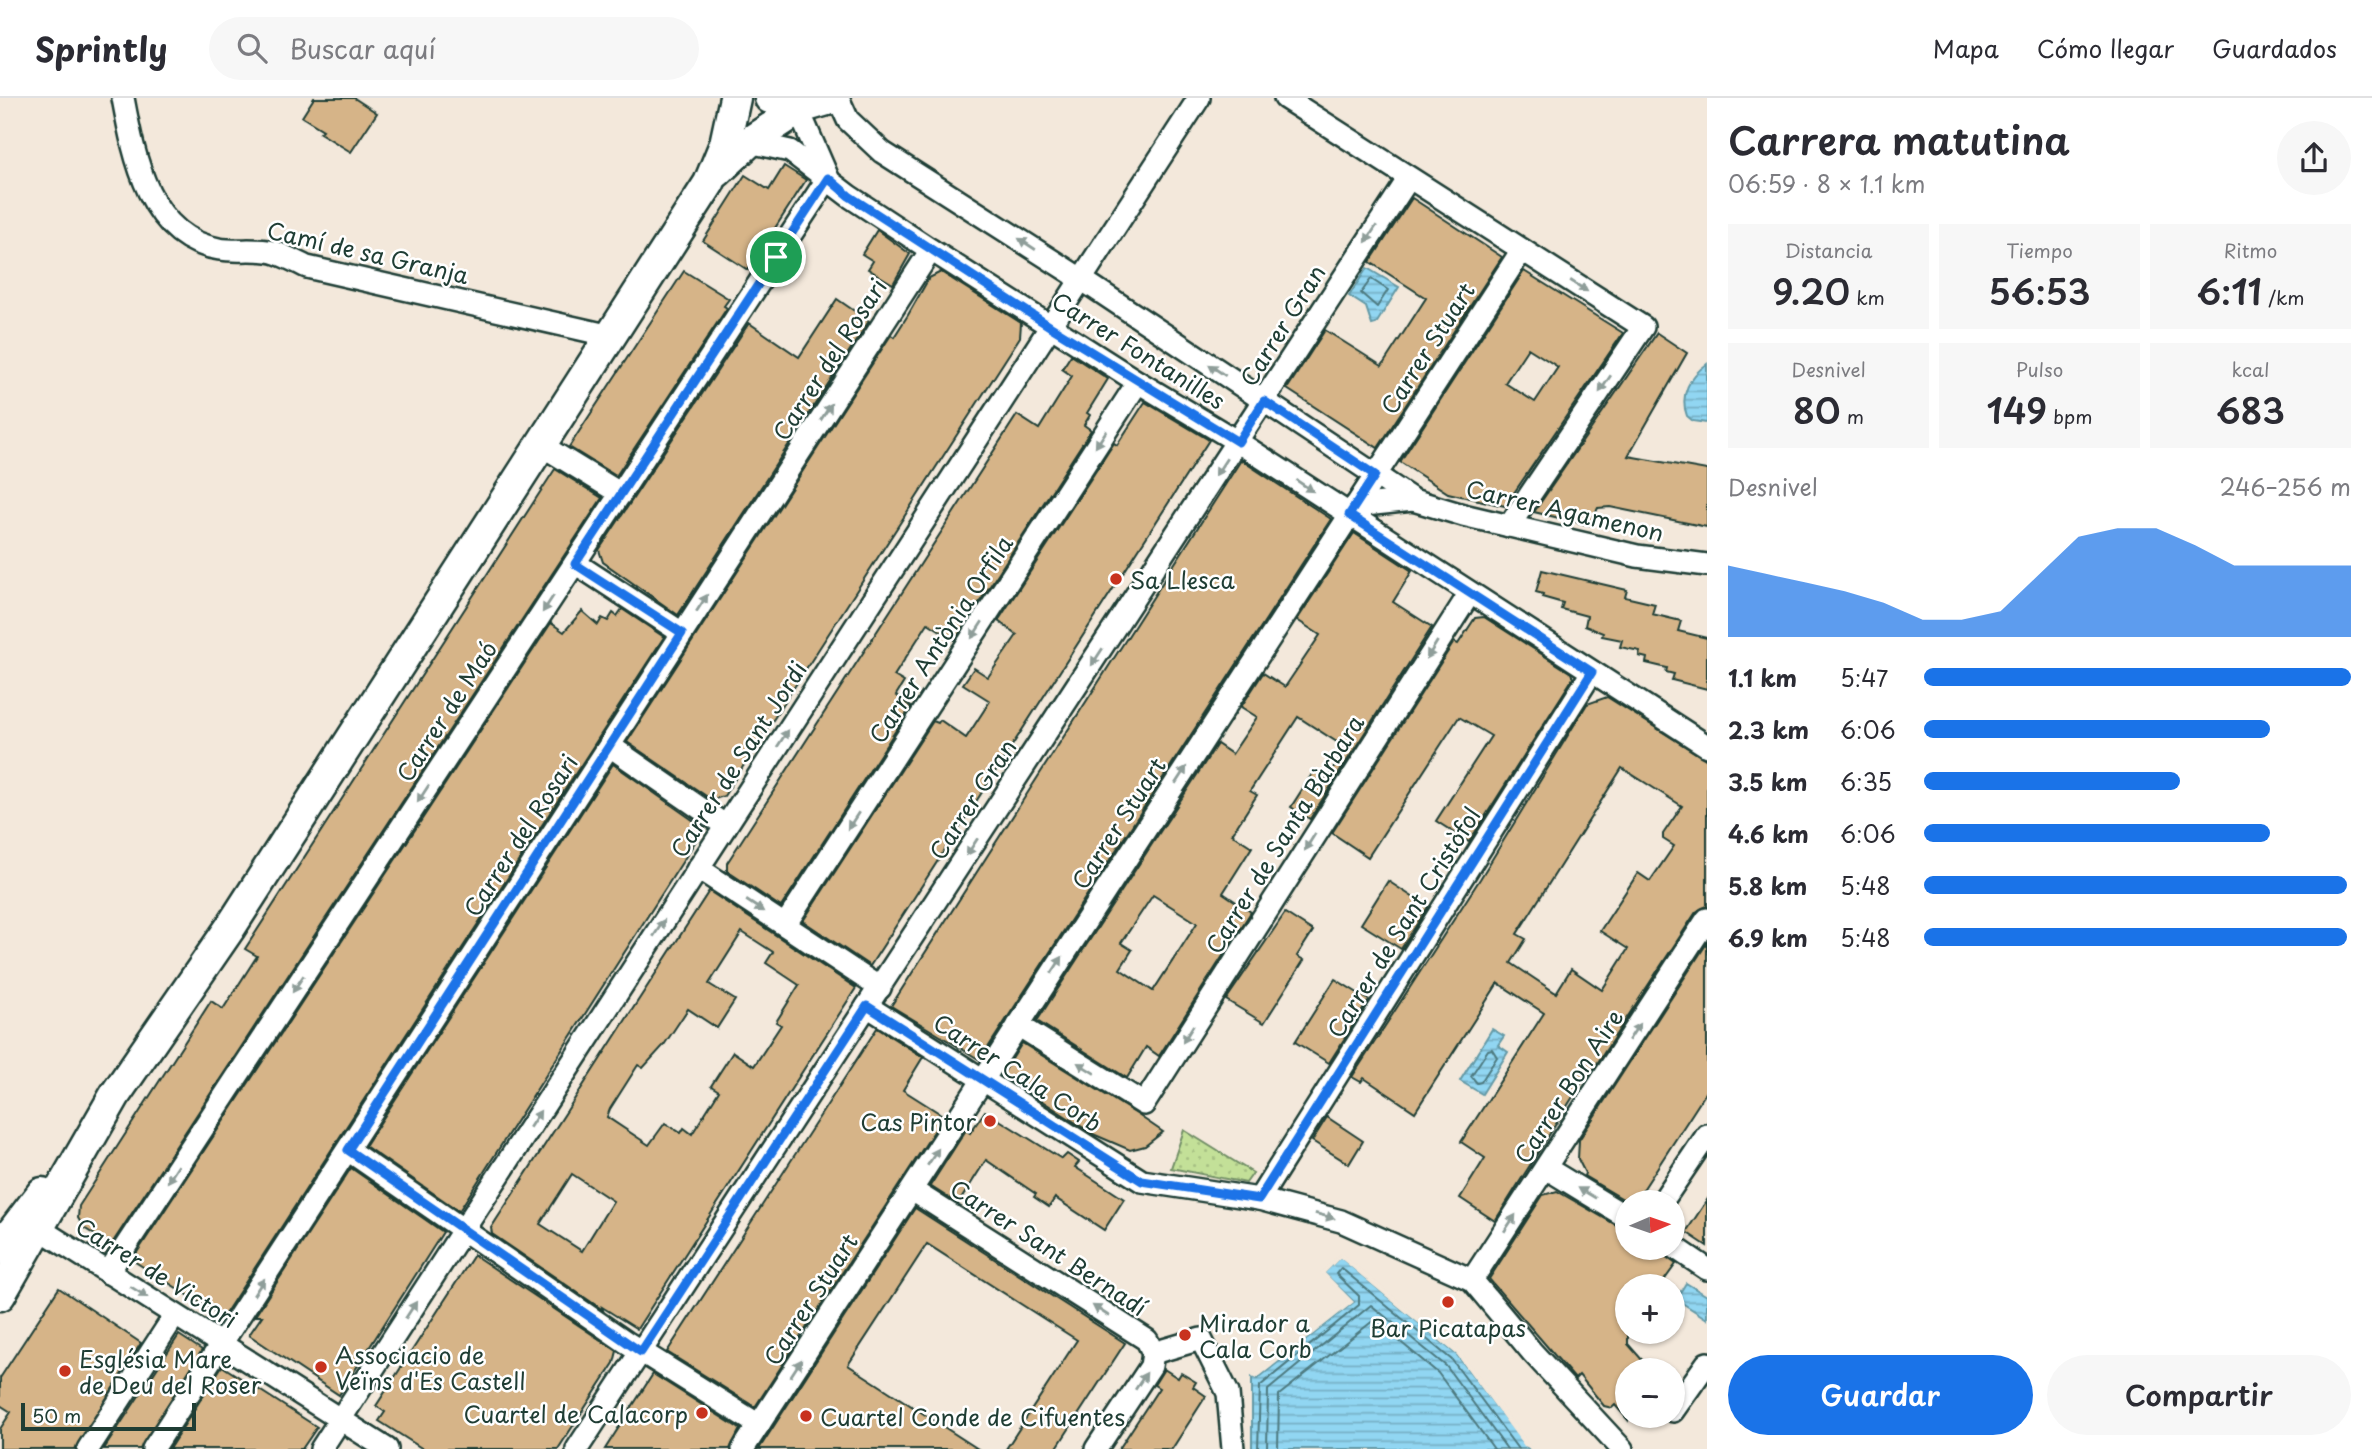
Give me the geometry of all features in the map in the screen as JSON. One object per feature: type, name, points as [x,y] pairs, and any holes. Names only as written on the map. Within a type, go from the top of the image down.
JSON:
[{"type":"main road","points":[[0,1248],[115,1094],[230,928],[611,335],[711,178],[725,144],[735,98]]},
{"type":"main road","points":[[711,178],[789,106],[836,98]]},
{"type":"main road","points":[[0,1295],[115,1094]]},
{"type":"street","name":"Camí de sa Granja","points":[[123,98],[129,131],[154,206],[177,234],[217,249],[273,252],[307,267],[611,335]]},
{"type":"street","name":"Carrer Fontanilles","points":[[836,98],[848,120],[882,152],[1081,279],[1375,475]]},
{"type":"street","name":"Carrer de Sant Jordi","points":[[321,1449],[1199,98]]},
{"type":"street","points":[[1285,98],[1643,327],[1509,526]]},
{"type":"street","points":[[789,106],[805,125],[828,178]]},
{"type":"street","name":"Carrer Fontanilles","points":[[749,142],[790,151],[931,250],[1138,382],[1352,511],[1470,593],[1707,746]]},
{"type":"street","name":"Carrer de Maó","points":[[108,1273],[828,178]]},
{"type":"street","name":"Carrer Gran","points":[[577,1449],[1409,178]]},
{"type":"street","name":"Carrer del Rosari","points":[[153,1449],[931,250]]},
{"type":"street","name":"Carrer Stuart","points":[[743,1449],[1522,250]]},
{"type":"street","name":"Carrer Antònia Orfila","points":[[785,925],[1138,382]]},
{"type":"street","points":[[541,444],[621,494]]},
{"type":"street","name":"Carrer Agamenon","points":[[1375,475],[1413,500],[1637,556],[1707,565]]},
{"type":"street","name":"Carrer Agamenon","points":[[1352,511],[1413,500]]},
{"type":"street","points":[[575,564],[682,633]]},
{"type":"street","name":"Carrer de Santa Bàrbara","points":[[1018,1026],[1144,1104],[1470,593]]},
{"type":"street","name":"Carrer de Sant Cristòfol","points":[[1259,1199],[1592,672]]},
{"type":"street","points":[[610,746],[726,826]]},
{"type":"street","points":[[698,869],[880,988]]},
{"type":"street","name":"Carrer Bon Aire","points":[[1472,1280],[1707,919]]},
{"type":"street","name":"Carrer Cala Corb","points":[[867,1006],[1142,1181],[1259,1199]]},
{"type":"street","points":[[1670,1190],[1707,1135]]},
{"type":"street","points":[[348,1150],[641,1352],[759,1425]]},
{"type":"street","points":[[1546,1168],[1615,1210]]},
{"type":"street","name":"Carrer Sant Bernadí","points":[[912,1190],[1147,1340],[1153,1353]]},
{"type":"street","points":[[1259,1199],[1341,1221],[1472,1280],[1532,1353],[1622,1449]]},
{"type":"street","name":"Carrer de Victori","points":[[40,1229],[387,1449]]},
{"type":"street","points":[[1685,1255],[1707,1269]]},
{"type":"street","points":[[89,1449],[175,1315]]},
{"type":"street","points":[[1096,1449],[1151,1366],[1153,1353],[1201,1339],[1228,1393],[1233,1449]]},
{"type":"street","points":[[1685,1394],[1707,1363]]},
{"type":"green space","points":[[1184,1130],[1253,1173],[1246,1183],[1171,1168]]},
{"type":"water","points":[[1367,268],[1399,287],[1376,324],[1372,325],[1366,307],[1349,296]]},
{"type":"water","points":[[1707,364],[1707,423],[1693,421],[1687,416],[1684,401],[1691,380]]},
{"type":"water","points":[[1492,1029],[1504,1036],[1498,1045],[1508,1052],[1482,1094],[1460,1081]]},
{"type":"water","points":[[1340,1257],[1457,1355],[1528,1449],[1252,1449],[1252,1377],[1257,1379],[1354,1302],[1324,1273]]},
{"type":"water","points":[[1685,1285],[1707,1296],[1707,1319],[1685,1305]]},
{"type":"pier","points":[[1341,1254],[1460,1352],[1532,1449],[1524,1446],[1457,1355],[1340,1258],[1325,1273],[1354,1302],[1256,1379],[1252,1377],[1251,1374],[1256,1375],[1349,1301],[1321,1273]]},
{"type":"building","points":[[314,98],[354,98],[377,113],[351,152],[320,133],[323,130],[302,117]]},
{"type":"building","points":[[784,166],[806,180],[748,270],[703,241],[745,175],[769,190]]},
{"type":"building","points":[[1412,198],[1502,257],[1378,448],[1287,389],[1325,330],[1382,366],[1426,298],[1370,262]]},
{"type":"building","points":[[877,230],[910,254],[893,284],[868,269],[873,261],[862,254]]},
{"type":"building","points":[[684,271],[729,299],[724,306],[727,308],[616,476],[569,447]]},
{"type":"building","points":[[1524,271],[1623,333],[1505,506],[1448,493],[1400,462]],"holes":[[[1528,348],[1558,367],[1535,402],[1505,383]]]},
{"type":"building","points":[[941,272],[1021,323],[1020,337],[724,796],[712,800],[627,742],[891,335],[894,337],[929,278]]},
{"type":"building","points":[[837,299],[869,321],[678,615],[603,562],[599,550],[749,323],[799,357]]},
{"type":"building","points":[[1657,333],[1687,353],[1628,456],[1707,470],[1707,527],[1610,507],[1598,508],[1589,525],[1534,512]]},
{"type":"building","points":[[1071,355],[1108,379],[1087,413],[1090,415],[1084,425],[1091,430],[955,640],[928,623],[894,676],[904,682],[896,695],[911,707],[781,907],[727,871],[727,863],[1017,415],[1039,429],[1072,376],[1062,369]]},
{"type":"building","points":[[1145,402],[1209,440],[870,966],[803,921],[933,721],[938,723],[940,720],[966,738],[990,701],[963,684],[974,668],[988,677],[1017,635],[998,621],[1114,443],[1117,445]]},
{"type":"building","points":[[1241,460],[1331,519],[980,1060],[891,1006]]},
{"type":"building","points":[[555,469],[602,498],[111,1245],[84,1228],[78,1218],[79,1206],[211,1001],[223,1009],[257,956],[245,949]]},
{"type":"building","points":[[1354,533],[1412,571],[1393,602],[1432,627],[1310,819],[1291,807],[1314,771],[1326,779],[1346,748],[1298,717],[1250,791],[1257,795],[1232,834],[1252,847],[1223,893],[1251,912],[1159,1056],[1146,1047],[1127,1078],[1037,1021],[1217,744],[1232,754],[1257,717],[1241,707],[1263,673],[1285,687],[1320,635],[1297,620]],"holes":[[[1153,895],[1197,923],[1153,991],[1120,969],[1132,950],[1121,943]]]},
{"type":"building","points":[[1542,570],[1627,590],[1625,597],[1655,604],[1652,614],[1681,621],[1678,631],[1707,638],[1707,689],[1672,680],[1674,674],[1666,672],[1667,668],[1646,663],[1647,658],[1639,656],[1640,651],[1620,647],[1622,640],[1602,636],[1603,633],[1585,626],[1587,616],[1561,609],[1563,603],[1542,597],[1543,594],[1536,592]]},
{"type":"building","points":[[622,609],[664,637],[223,1317],[132,1260],[551,623],[564,632],[582,611],[598,625],[602,618],[608,621],[613,613],[617,616]]},
{"type":"building","points":[[1484,617],[1571,673],[1573,678],[1469,842],[1436,821],[1491,736],[1459,717],[1368,857],[1332,833],[1454,642],[1458,644],[1475,618]]},
{"type":"building","points":[[1607,697],[1707,760],[1707,906],[1696,912],[1585,1082],[1586,1076],[1495,1221],[1460,1198],[1485,1158],[1461,1142],[1544,1013],[1498,983],[1415,1112],[1364,1078],[1361,1082],[1352,1077],[1480,879],[1587,704]],"holes":[[[1622,768],[1682,806],[1663,834],[1663,839],[1674,846],[1650,881],[1638,873],[1600,931],[1628,949],[1602,990],[1571,969],[1556,993],[1511,963],[1526,939],[1517,934]]]},
{"type":"building","points":[[613,764],[704,828],[459,1211],[365,1146]]},
{"type":"building","points":[[1388,881],[1428,907],[1401,949],[1361,924]]},
{"type":"building","points":[[709,891],[856,988],[637,1329],[602,1307],[603,1310],[492,1234],[491,1228]],"holes":[[[742,932],[773,952],[766,963],[799,985],[776,1022],[781,1025],[754,1066],[733,1052],[711,1086],[719,1091],[692,1134],[684,1128],[681,1133],[665,1123],[649,1145],[607,1117],[610,1109],[638,1065],[643,1068],[664,1045],[688,1009],[717,1028],[735,1000],[709,984]],[[572,1174],[613,1201],[582,1251],[540,1224]]]},
{"type":"building","points":[[1285,913],[1313,931],[1297,956],[1304,960],[1264,1023],[1226,1000]]},
{"type":"building","points":[[1707,943],[1707,1091],[1643,1190],[1615,1190],[1615,1194],[1584,1176],[1578,1159],[1579,1140]]},
{"type":"building","points":[[1335,979],[1369,1000],[1329,1063],[1295,1042]]},
{"type":"building","points":[[877,1028],[923,1057],[903,1090],[944,1116],[755,1407],[667,1352]]},
{"type":"building","points":[[1022,1043],[1163,1132],[1145,1146],[1130,1150],[1093,1134],[1002,1075]]},
{"type":"building","points":[[985,1111],[1062,1159],[1067,1154],[1079,1162],[1075,1167],[1124,1199],[1104,1230],[1055,1198],[1049,1207],[1034,1197],[1036,1194],[986,1160],[958,1204],[930,1186],[966,1130],[970,1133]]},
{"type":"building","points":[[1327,1117],[1363,1141],[1349,1164],[1312,1141]]},
{"type":"building","points":[[351,1168],[443,1232],[339,1395],[249,1335],[262,1316],[255,1316]]},
{"type":"building","points":[[1557,1191],[1615,1224],[1615,1260],[1670,1260],[1676,1264],[1669,1274],[1615,1274],[1615,1344],[1628,1344],[1640,1358],[1615,1358],[1615,1405],[1612,1408],[1604,1406],[1579,1375],[1575,1379],[1489,1279],[1543,1195]]},
{"type":"building","points":[[1707,1200],[1707,1246],[1686,1232]]},
{"type":"building","points":[[915,1208],[1125,1343],[1056,1449],[1006,1449],[1077,1340],[927,1244],[848,1365],[978,1449],[759,1449]]},
{"type":"building","points":[[474,1255],[617,1351],[614,1363],[558,1449],[423,1449],[379,1421],[385,1412],[376,1406]]},
{"type":"building","name":"Església Mare de Deu del Roser","points":[[59,1288],[141,1343],[75,1449],[0,1449],[0,1429],[11,1412],[0,1405],[0,1378]]},
{"type":"building","points":[[179,1335],[202,1350],[140,1449],[104,1449]]},
{"type":"building","points":[[222,1366],[317,1427],[302,1449],[169,1449]]},
{"type":"building","points":[[1164,1369],[1178,1378],[1181,1373],[1196,1382],[1193,1387],[1206,1396],[1172,1449],[1119,1449],[1159,1388],[1154,1385]]},
{"type":"building","points":[[653,1374],[740,1429],[730,1449],[605,1449]]},
{"type":"place","name":"Sa Llesca","points":[[1116,579]]},
{"type":"place","name":"Cas Pintor","points":[[990,1121]]},
{"type":"place","name":"Bar Picatapas","points":[[1448,1302]]},
{"type":"place","name":"Mirador a Cala Corb","points":[[1185,1335]]},
{"type":"place","name":"Associacio de Veïns d'Es Castell","points":[[321,1367]]},
{"type":"place","name":"Església Mare de Deu del Roser","points":[[65,1371]]},
{"type":"place","name":"Cuartel de Calacorp","points":[[702,1413]]},
{"type":"place","name":"Cuartel Conde de Cifuentes","points":[[806,1416]]},
{"type":"route","points":[[828,178],[849,196],[931,250],[1138,382],[1238,442],[1264,401],[1375,475],[1349,515],[1592,672],[1259,1199],[1142,1181],[867,1006],[641,1352],[348,1150],[682,633],[575,564],[776,257],[828,178]]}]
